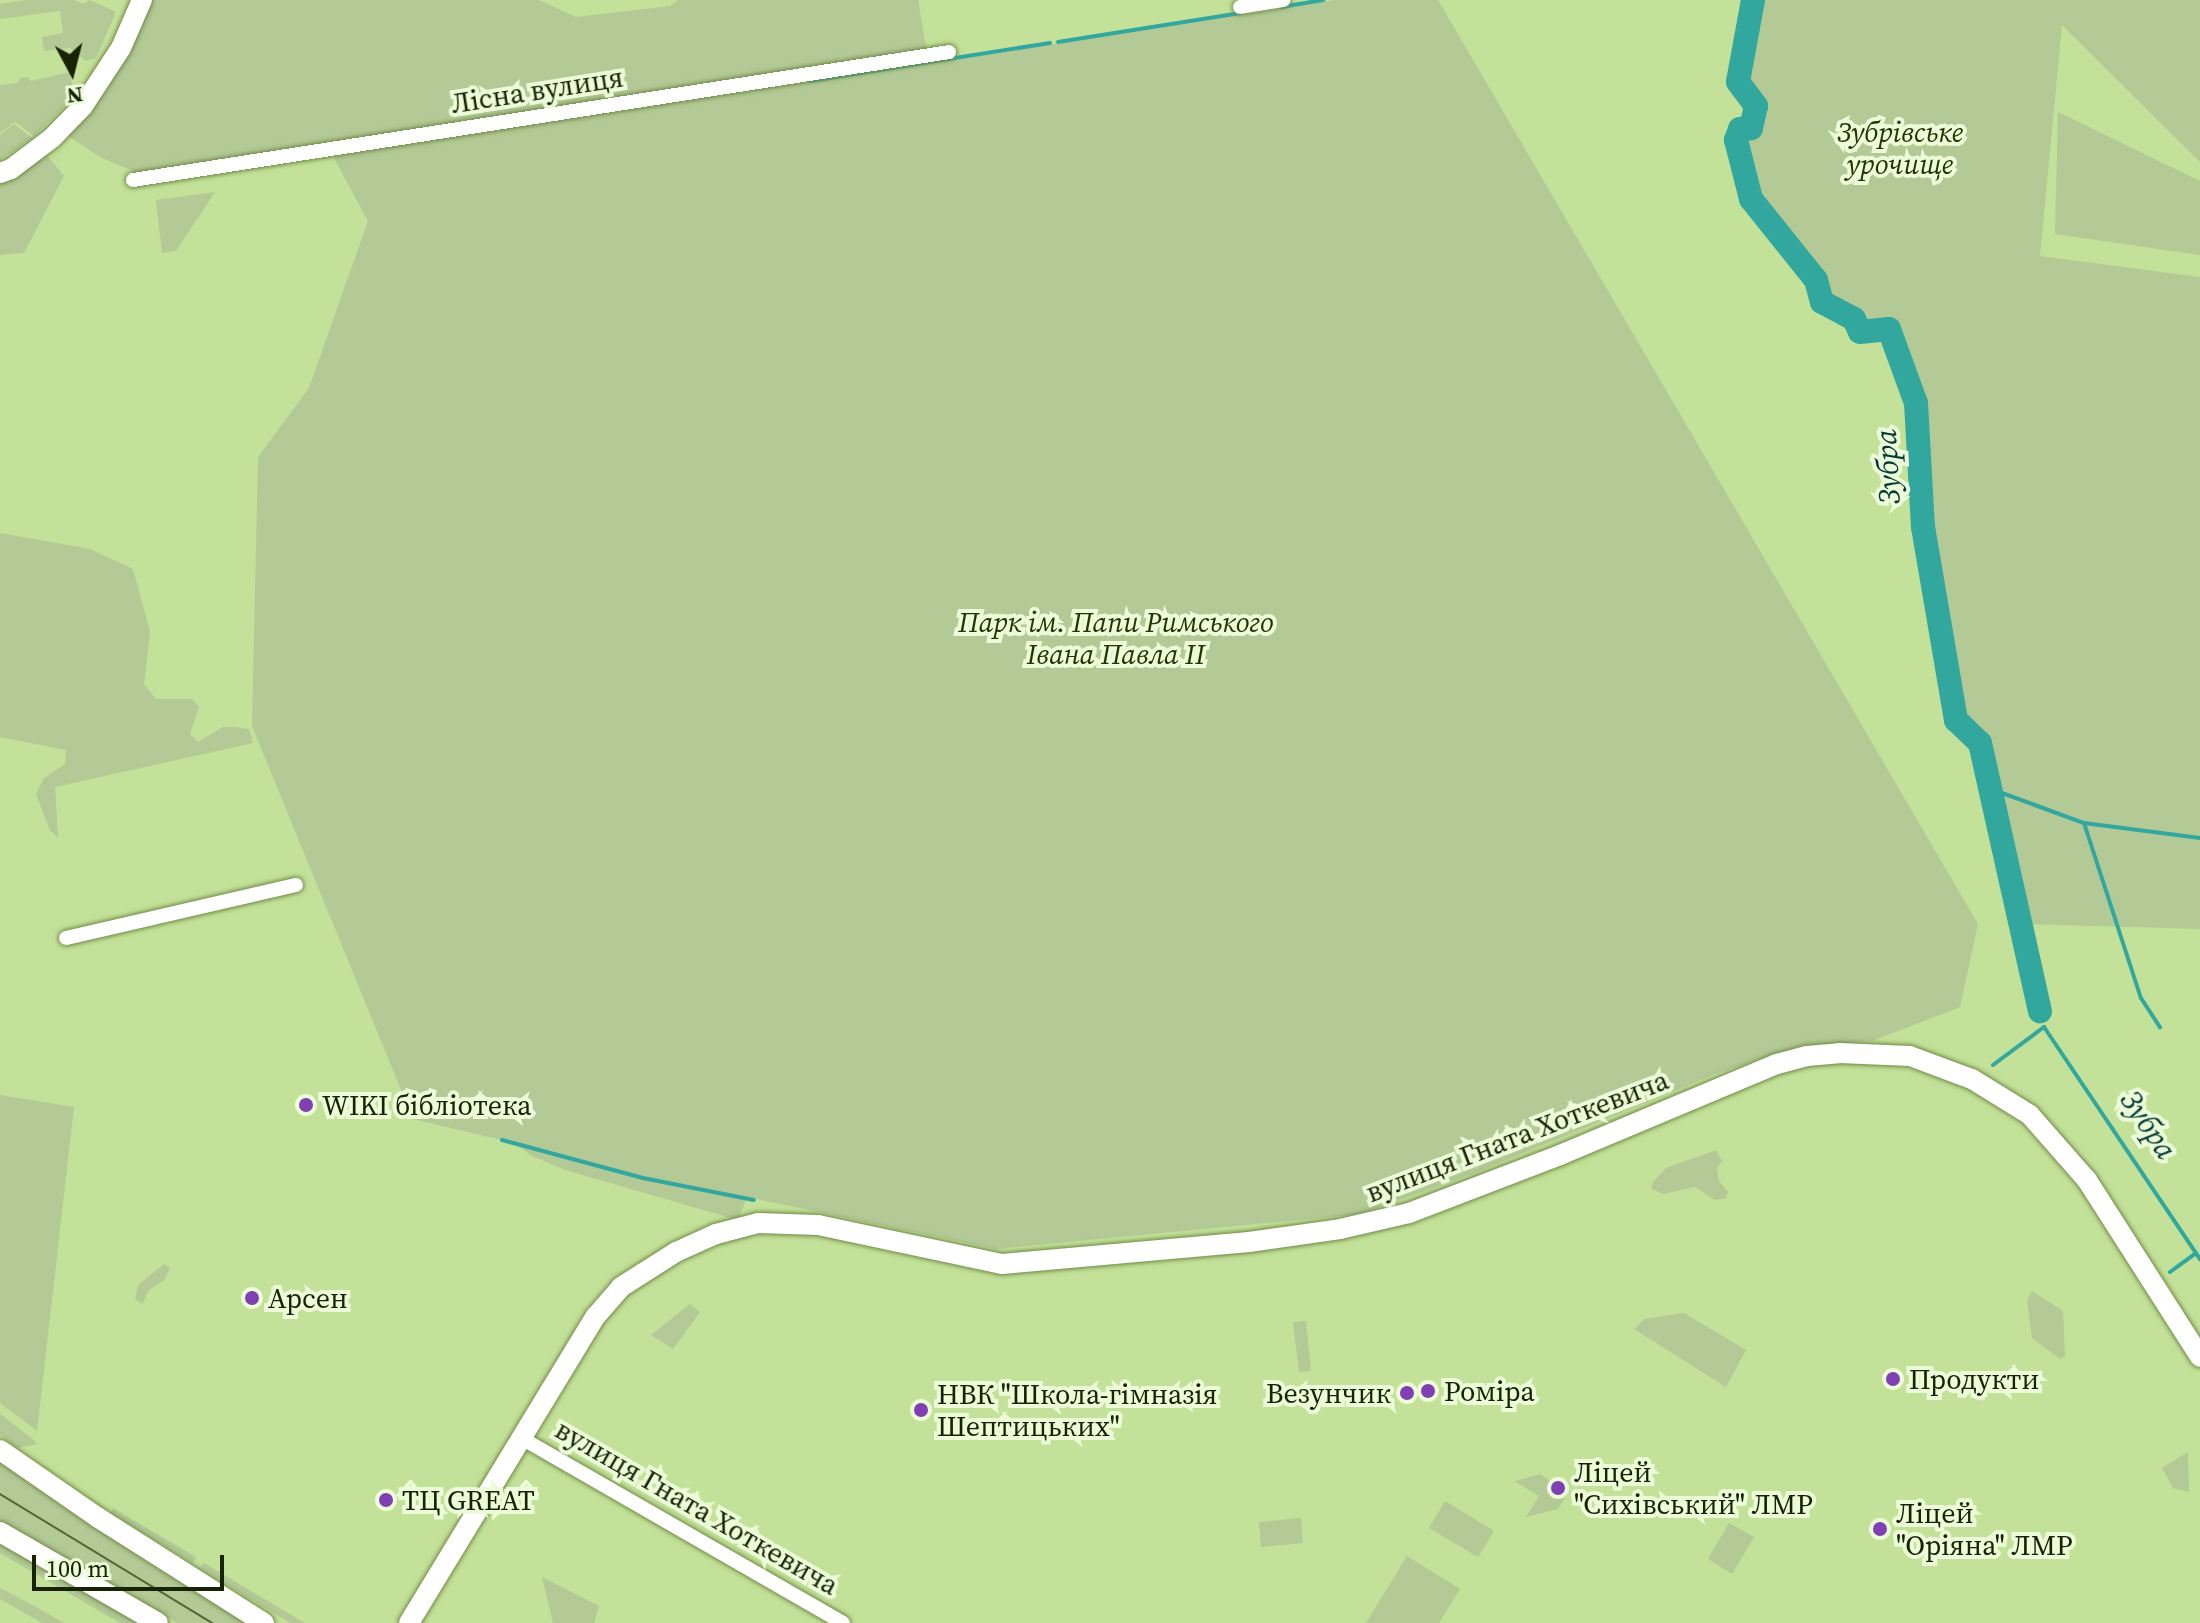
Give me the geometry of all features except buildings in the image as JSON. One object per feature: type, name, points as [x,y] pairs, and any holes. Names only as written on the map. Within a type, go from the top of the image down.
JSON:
[{"type":"street","points":[[0,173],[52,138],[83,106],[115,59],[142,0]]},
{"type":"street","points":[[1240,7],[1283,0]]},
{"type":"street","name":"Лісна вулиця","points":[[133,180],[949,52]]},
{"type":"street","points":[[66,938],[296,885]]},
{"type":"street","name":"вулиця Гната Хоткевича","points":[[409,1623],[596,1316],[621,1287],[676,1252],[716,1234],[758,1223],[803,1224],[1002,1264],[1156,1252],[1340,1229],[1409,1213],[1777,1064],[1839,1053],[1910,1056],[1972,1079],[2030,1115],[2087,1180],[2200,1357]]},
{"type":"street","name":"вулиця Гната Хоткевича","points":[[523,1439],[843,1623]]},
{"type":"street","points":[[0,1450],[97,1517],[264,1623]]},
{"type":"street","points":[[0,1532],[158,1623]]},
{"type":"green space","points":[[27,0],[74,0],[83,4],[90,0],[116,12],[96,58],[86,61],[70,48],[44,51],[42,37],[63,33],[60,11],[0,19],[0,4]]},
{"type":"green space","name":"Парк ім. Папи Римського Івана Павла ІІ","points":[[146,0],[539,0],[576,17],[670,6],[678,0],[918,0],[929,64],[1335,0],[1438,0],[1978,924],[1960,1007],[1872,1041],[1796,1047],[1715,1074],[1477,1172],[1361,1214],[996,1249],[747,1197],[738,1220],[565,1170],[532,1156],[514,1143],[413,1119],[252,726],[258,457],[309,388],[368,221],[328,147],[145,176],[102,158],[68,136],[110,76]]},
{"type":"green space","name":"Зубрівське урочище","points":[[1753,0],[2200,0],[2200,162],[2062,25],[2040,256],[2200,277],[2200,929],[2023,924],[1980,743],[1956,720],[1923,527],[1916,403],[1889,330],[1860,332],[1854,319],[1822,302],[1816,280],[1751,199],[1736,140],[1740,129],[1751,127],[1756,106],[1738,82]]},
{"type":"green space","points":[[70,72],[74,97],[34,136],[15,122],[0,133],[0,85],[18,83],[20,78],[27,77],[31,81]]},
{"type":"green space","points":[[2058,112],[2200,181],[2200,255],[2055,234]]},
{"type":"green space","points":[[14,124],[32,138],[0,160],[0,135]]},
{"type":"green space","points":[[45,153],[64,176],[24,253],[0,255],[0,178]]},
{"type":"green space","points":[[215,192],[176,251],[162,253],[156,200]]},
{"type":"green space","points":[[0,533],[90,549],[133,569],[150,632],[144,684],[156,699],[192,699],[199,707],[190,734],[198,742],[223,727],[235,727],[249,729],[253,743],[55,787],[58,838],[50,830],[36,794],[44,778],[65,764],[66,750],[0,737]]},
{"type":"green space","points":[[0,1095],[74,1107],[37,1431],[0,1403]]},
{"type":"green space","points":[[1716,1150],[1722,1161],[1717,1168],[1719,1181],[1728,1192],[1726,1198],[1715,1200],[1695,1187],[1663,1194],[1652,1189],[1652,1183],[1666,1168]]},
{"type":"green space","points":[[164,1264],[170,1268],[164,1280],[149,1290],[142,1304],[135,1299],[138,1285]]},
{"type":"green space","points":[[2032,1291],[2063,1311],[2065,1356],[2060,1359],[2032,1338],[2027,1300]]},
{"type":"green space","points":[[690,1304],[700,1312],[673,1349],[651,1335]]},
{"type":"green space","points":[[1684,1313],[1746,1350],[1726,1387],[1634,1329],[1644,1319]]},
{"type":"green space","points":[[1306,1321],[1311,1371],[1299,1372],[1293,1322]]},
{"type":"green space","points":[[0,1414],[37,1444],[18,1448],[0,1435]]},
{"type":"green space","points":[[2188,1452],[2189,1492],[2173,1488],[2162,1468]]},
{"type":"green space","points":[[0,1459],[246,1623],[177,1623],[0,1522]]},
{"type":"green space","points":[[1540,1474],[1568,1493],[1558,1509],[1526,1517],[1539,1496],[1515,1481]]},
{"type":"green space","points":[[1445,1501],[1494,1531],[1478,1557],[1429,1528]]},
{"type":"green space","points":[[113,1508],[196,1557],[193,1563],[111,1513]]},
{"type":"green space","points":[[1301,1518],[1303,1543],[1261,1547],[1259,1522]]},
{"type":"green space","points":[[1729,1523],[1754,1537],[1732,1574],[1708,1559]]},
{"type":"green space","points":[[0,1542],[139,1623],[120,1623],[0,1553]]},
{"type":"green space","points":[[1407,1556],[1460,1589],[1439,1623],[1366,1623]]},
{"type":"green space","points":[[204,1563],[305,1623],[290,1623],[200,1568]]},
{"type":"green space","points":[[542,1577],[599,1606],[594,1623],[553,1623]]},
{"type":"green space","points":[[0,1588],[64,1623],[42,1623],[0,1599]]},
{"type":"waterway","points":[[1281,7],[1323,0]]},
{"type":"waterway","name":"Зубра","points":[[1753,0],[1738,82],[1756,106],[1751,128],[1740,129],[1736,140],[1751,199],[1816,280],[1822,302],[1854,319],[1860,332],[1889,329],[1916,403],[1923,527],[1956,720],[1980,743],[2040,1011]]},
{"type":"waterway","points":[[1058,42],[1241,13]]},
{"type":"waterway","points":[[810,81],[1050,43]]},
{"type":"waterway","points":[[1991,789],[2084,823],[2200,838]]},
{"type":"waterway","points":[[2084,823],[2141,998],[2160,1027]]},
{"type":"waterway","name":"Зубра","points":[[1993,1065],[2044,1027],[2200,1259]]},
{"type":"waterway","points":[[502,1140],[643,1178],[754,1200]]},
{"type":"waterway","points":[[2170,1272],[2196,1253]]},
{"type":"tram line","points":[[0,1494],[212,1623]]},
{"type":"place","name":"WIKI бібліотека","points":[[306,1105]]},
{"type":"place","name":"Арсен","points":[[252,1298]]},
{"type":"place","name":"Продукти","points":[[1893,1379]]},
{"type":"place","name":"Роміра","points":[[1428,1391]]},
{"type":"place","name":"Везунчик","points":[[1407,1393]]},
{"type":"place","name":"НВК \"Школа-гімназія Шептицьких\"","points":[[921,1410]]},
{"type":"place","name":"Ліцей \"Сихівський\" ЛМР","points":[[1558,1488]]},
{"type":"place","name":"ТЦ GREAT","points":[[386,1500]]},
{"type":"place","name":"Ліцей \"Оріяна\" ЛМР","points":[[1880,1529]]}]
